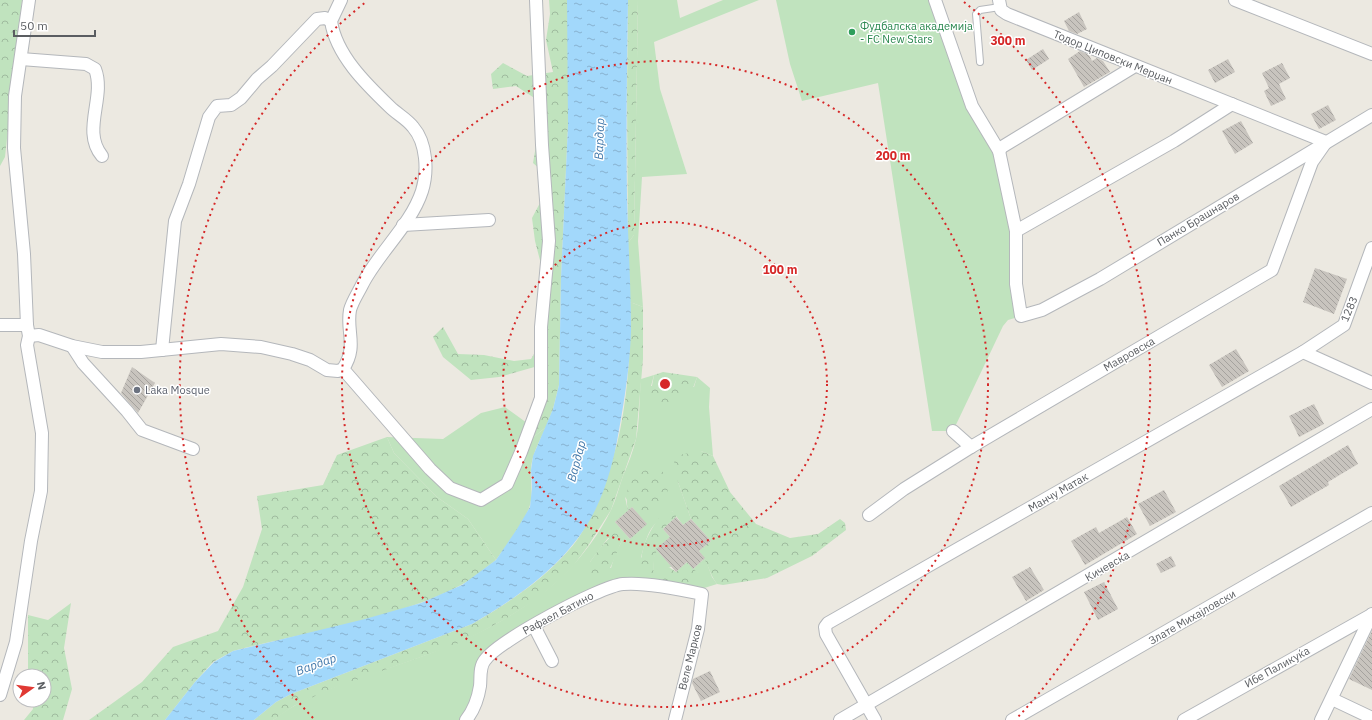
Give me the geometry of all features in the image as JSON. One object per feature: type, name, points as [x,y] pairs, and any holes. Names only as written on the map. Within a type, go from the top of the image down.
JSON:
[{"type":"street","points":[[0,695],[16,642],[31,541],[41,491],[43,457],[42,433],[28,360],[24,254],[14,148],[15,96],[29,0]]},
{"type":"street","points":[[341,0],[331,21],[332,30],[338,44],[358,73],[391,108],[414,127],[419,135],[424,153],[425,178],[416,204],[362,284],[350,309],[351,346],[349,357],[343,369]]},
{"type":"street","points":[[343,369],[430,469],[450,488],[481,500],[507,484],[521,452],[541,398],[541,327],[549,241],[542,145],[536,0]]},
{"type":"street","points":[[935,0],[972,106],[999,151],[1016,231],[1174,141],[1232,104]]},
{"type":"street","points":[[1235,0],[1372,54]]},
{"type":"street","name":"Тодор Циповски Мерџан","points":[[999,3],[1001,10],[1007,14],[1326,142]]},
{"type":"street","points":[[162,350],[175,221],[189,184],[209,117],[217,106],[231,105],[241,98],[257,79],[272,66],[316,19],[325,18],[331,21]]},
{"type":"street","points":[[21,59],[86,64],[95,69],[97,82],[93,136],[96,148],[102,156]]},
{"type":"street","points":[[999,151],[1002,147],[1135,66]]},
{"type":"street","name":"Панко Брашнаров","points":[[1016,231],[1016,284],[1021,316],[1042,310],[1100,279],[1372,115]]},
{"type":"street","name":"Мавровска","points":[[868,515],[904,489],[971,447],[1272,270],[1312,162],[1326,142]]},
{"type":"street","points":[[403,224],[489,220]]},
{"type":"street","name":"1283","points":[[1303,352],[1344,325],[1372,248]]},
{"type":"street","points":[[0,325],[28,330],[72,346],[102,352],[162,350],[221,344],[261,347],[292,354],[332,371],[343,369]]},
{"type":"street","points":[[72,346],[83,363],[127,411],[142,430],[194,449]]},
{"type":"street","points":[[1303,352],[1372,383]]},
{"type":"street","name":"Манчу Матак","points":[[866,704],[826,634],[825,627],[828,622],[1303,352]]},
{"type":"street","name":"Кичевска","points":[[840,720],[1372,409]]},
{"type":"street","points":[[953,431],[971,447]]},
{"type":"street","name":"Злате Михајловски","points":[[1012,720],[1372,513]]},
{"type":"street","name":"Рафаел Батино","points":[[466,720],[477,701],[484,661],[492,652],[534,626],[592,594],[623,584],[635,584],[702,594]]},
{"type":"street","name":"Веле Марков","points":[[675,720],[698,629],[702,594]]},
{"type":"street","points":[[1321,720],[1372,615]]},
{"type":"street","name":"Ибе Паликуќа","points":[[1184,720],[1372,615]]},
{"type":"street","points":[[534,626],[552,661]]},
{"type":"street","points":[[1332,699],[1372,718]]},
{"type":"street","points":[[866,704],[875,720]]},
{"type":"lane","points":[[980,62],[976,14],[980,10],[999,3]]},
{"type":"green space","points":[[0,0],[22,0],[5,157],[0,166]]},
{"type":"green space","points":[[549,0],[567,0],[569,15],[568,125],[561,278],[559,385],[553,409],[546,427],[523,446],[518,436],[528,420],[534,403],[538,366],[499,377],[471,380],[443,357],[433,337],[443,327],[458,354],[484,355],[514,361],[531,359],[546,335],[542,268],[535,241],[532,218],[541,201],[549,177],[533,163],[540,122],[539,101],[516,86],[493,89],[491,74],[503,63],[527,76],[553,72],[546,40],[550,14]]},
{"type":"green space","points":[[628,0],[638,0],[634,235],[628,243],[627,96]]},
{"type":"green space","points":[[638,0],[677,0],[680,18],[723,0],[759,0],[654,42],[660,89],[687,174],[642,177],[638,241],[643,307],[630,302],[628,243],[634,235]]},
{"type":"green space","points":[[776,0],[935,0],[958,66],[999,151],[1010,204],[1021,316],[1008,320],[1003,326],[953,431],[932,431],[878,83],[802,101],[790,64]]},
{"type":"green space","points":[[630,302],[643,307],[643,359],[636,439],[611,510],[574,565],[537,599],[507,618],[479,633],[452,646],[328,690],[294,706],[273,720],[254,720],[276,702],[291,694],[472,624],[523,592],[546,573],[568,551],[585,528],[600,493],[617,444],[624,409],[628,373]]},
{"type":"green space","points":[[663,372],[697,377],[689,394],[681,400],[664,404],[649,402],[654,375]]},
{"type":"green space","points":[[654,375],[651,386],[694,387],[697,377],[710,388],[709,407],[713,456],[701,451],[678,482],[691,519],[683,525],[672,511],[664,516],[654,525],[648,535],[641,557],[653,572],[656,549],[672,567],[669,567],[659,583],[623,584],[492,653],[466,720],[273,720],[303,701],[320,693],[437,651],[468,638],[524,607],[550,587],[573,565],[594,539],[613,506],[636,439],[641,379]],"holes":[[[625,497],[646,524],[630,539],[615,522],[628,511]],[[608,538],[622,541],[615,554],[611,568],[590,562]]]},
{"type":"green space","points":[[505,407],[527,423],[523,446],[546,427],[532,459],[532,490],[529,508],[518,529],[496,560],[468,519],[437,497],[394,453],[387,437],[443,439],[481,413]]},
{"type":"green space","points":[[387,437],[394,453],[437,497],[468,519],[496,560],[461,585],[408,607],[349,624],[233,651],[213,662],[165,720],[89,720],[142,682],[173,647],[218,631],[243,587],[262,529],[257,496],[323,485],[337,455]]},
{"type":"green space","points":[[701,451],[713,456],[730,492],[756,524],[790,538],[818,534],[840,519],[845,523],[846,530],[812,556],[767,578],[723,585],[717,584],[699,551],[711,541],[691,519],[678,482],[673,456]]},
{"type":"green space","points":[[657,465],[667,480],[667,496],[659,510],[644,521],[632,507],[628,511],[627,494],[632,481],[636,476]]},
{"type":"green space","points":[[672,511],[676,514],[676,517],[663,529],[670,537],[656,553],[652,581],[646,581],[642,572],[641,563],[644,545],[658,519],[664,512]]},
{"type":"green space","points":[[614,533],[619,535],[622,541],[612,565],[606,574],[603,578],[597,577],[588,571],[590,562],[600,548]]},
{"type":"green space","points":[[705,558],[712,577],[717,584],[698,590],[693,569]]},
{"type":"green space","points":[[687,562],[698,574],[700,581],[698,590],[659,583],[659,577],[664,570],[669,567],[676,572]]},
{"type":"green space","points":[[71,603],[64,648],[72,689],[63,720],[24,720],[33,708],[52,708],[52,668],[28,668],[28,615],[48,620]]},
{"type":"water","name":"Вардар","points":[[567,0],[628,0],[627,213],[631,331],[625,393],[615,453],[601,497],[591,518],[580,535],[554,566],[523,591],[472,624],[291,694],[276,702],[254,720],[165,720],[195,682],[214,662],[233,651],[365,619],[421,603],[462,585],[496,560],[530,507],[533,456],[553,409],[559,385],[561,278],[568,125]]},
{"type":"building","points":[[1079,12],[1087,29],[1077,34],[1069,31],[1064,21]]},
{"type":"building","points":[[1043,49],[1049,59],[1032,70],[1026,60]]},
{"type":"building","points":[[1080,51],[1089,55],[1092,61],[1097,58],[1103,61],[1110,72],[1084,87],[1068,59]]},
{"type":"building","points":[[1228,59],[1235,72],[1215,83],[1208,70]]},
{"type":"building","points":[[1282,63],[1290,78],[1279,84],[1286,99],[1271,106],[1264,91],[1269,88],[1262,73]]},
{"type":"building","points":[[1328,105],[1336,120],[1319,129],[1311,114]]},
{"type":"building","points":[[1241,121],[1253,143],[1235,154],[1222,131]]},
{"type":"building","points":[[1315,268],[1347,279],[1334,314],[1303,302]]},
{"type":"building","points":[[1236,349],[1249,371],[1222,387],[1209,365]]},
{"type":"building","name":"Laka Mosque","points":[[132,367],[155,383],[138,413],[121,393]]},
{"type":"building","points":[[1314,404],[1324,424],[1299,437],[1289,416]]},
{"type":"building","points":[[1348,445],[1358,464],[1328,482],[1329,485],[1291,507],[1279,486]]},
{"type":"building","points":[[1164,490],[1176,512],[1150,526],[1138,504]]},
{"type":"building","points":[[632,507],[647,524],[630,539],[615,522]]},
{"type":"building","points":[[676,517],[683,525],[691,519],[711,541],[699,551],[705,558],[693,569],[687,562],[676,572],[656,549],[670,537],[663,529]]},
{"type":"building","points":[[1127,517],[1137,534],[1085,565],[1071,541],[1096,527],[1099,533]]},
{"type":"building","points":[[1171,556],[1176,566],[1161,573],[1156,564]]},
{"type":"building","points":[[1030,567],[1044,590],[1026,601],[1012,577]]},
{"type":"building","points":[[1104,582],[1118,609],[1098,620],[1084,592]]},
{"type":"building","points":[[1372,631],[1372,690],[1349,679]]},
{"type":"building","points":[[710,671],[720,692],[701,701],[692,683],[693,679]]},
{"type":"place","name":"Фудбалска академија - FC New Stars","points":[[852,32]]},
{"type":"place","name":"Laka Mosque","points":[[137,390]]}]
